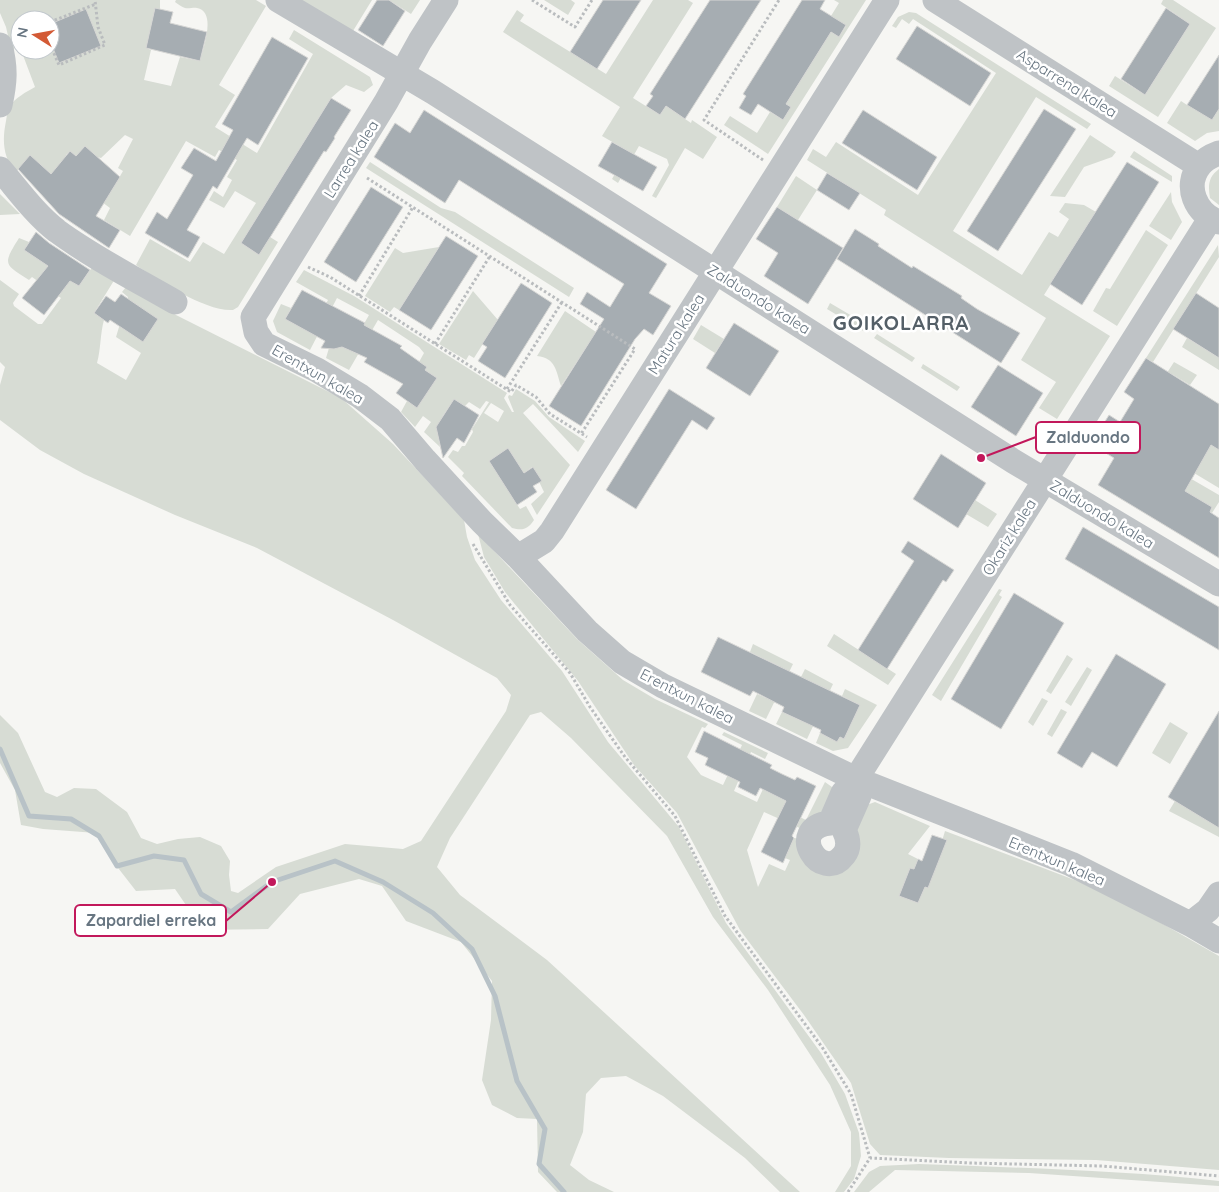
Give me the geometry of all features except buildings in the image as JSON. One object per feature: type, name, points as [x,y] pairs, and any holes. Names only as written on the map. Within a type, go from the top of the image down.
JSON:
[{"type":"street","name":"Zalduondo kalea","points":[[278,0],[403,74],[1045,480],[1219,584]]},
{"type":"street","name":"Larrea kalea","points":[[253,317],[403,74],[420,40],[446,0]]},
{"type":"street","name":"Matura kalea","points":[[518,557],[544,541],[552,531],[887,0]]},
{"type":"street","name":"Asparrena kalea","points":[[935,0],[1199,166]]},
{"type":"street","points":[[0,45],[5,70],[5,82],[0,105]]},
{"type":"street","points":[[1215,220],[1198,207],[1192,191],[1193,179],[1199,166],[1219,152]]},
{"type":"street","points":[[0,169],[33,208],[56,230],[107,263],[175,302]]},
{"type":"street","name":"Okariz kalea","points":[[856,779],[1045,480],[1215,220]]},
{"type":"street","name":"Erentxun kalea","points":[[253,317],[256,332],[264,344],[317,370],[360,396],[390,419],[476,515],[518,557],[586,631],[622,662],[664,686],[856,779],[1071,864],[1190,924],[1219,941]]},
{"type":"street","points":[[1190,924],[1208,910],[1219,894]]},
{"type":"path","points":[[534,1],[575,27],[592,0]]},
{"type":"path","points":[[767,163],[704,120],[779,0]]},
{"type":"path","points":[[57,60],[59,65],[105,45],[98,27],[96,2],[60,18]]},
{"type":"path","points":[[367,178],[635,349],[581,434]]},
{"type":"path","points":[[359,296],[413,207]]},
{"type":"path","points":[[435,344],[490,256]]},
{"type":"path","points":[[301,263],[330,277],[511,392],[516,385],[536,397],[550,414],[592,440]]},
{"type":"path","points":[[506,388],[562,302]]},
{"type":"path","points":[[472,543],[510,605],[570,673],[590,707],[625,757],[675,816],[725,916],[822,1046],[851,1094],[870,1158],[848,1192]]},
{"type":"path","points":[[870,1158],[989,1164],[1102,1166],[1219,1176]]},
{"type":"shaded area","points":[[0,0],[160,0],[160,9],[155,8],[146,48],[151,50],[144,80],[171,86],[180,57],[200,61],[206,40],[208,23],[203,11],[196,8],[184,8],[175,2],[176,0],[256,0],[266,6],[219,85],[235,95],[215,127],[257,153],[313,54],[289,39],[294,30],[370,77],[373,85],[364,92],[346,85],[331,98],[241,243],[259,255],[270,237],[278,242],[238,307],[233,310],[222,309],[196,301],[136,265],[150,239],[190,262],[203,242],[224,254],[256,203],[235,191],[224,208],[209,200],[214,191],[223,197],[232,180],[227,177],[237,160],[219,150],[215,157],[186,141],[130,236],[104,220],[110,208],[98,199],[112,190],[123,171],[118,168],[133,139],[125,135],[101,158],[97,157],[85,146],[76,156],[70,151],[66,155],[69,157],[57,179],[30,156],[15,173],[8,161],[4,148],[8,111],[15,100],[35,87],[25,60],[60,60],[60,10],[10,10],[10,44],[0,13]]},
{"type":"shaded area","points":[[301,0],[372,0],[353,31]]},
{"type":"shaded area","points":[[389,0],[420,0],[411,14]]},
{"type":"shaded area","points":[[544,0],[571,0],[575,3],[568,15]]},
{"type":"shaded area","points":[[653,0],[688,0],[693,3],[633,98],[660,115],[666,106],[691,123],[692,120],[717,137],[703,159],[685,148],[656,198],[652,196],[669,165],[667,159],[639,146],[618,183],[612,179],[628,151],[602,136],[620,107],[503,32],[517,10],[524,15],[520,21],[606,74]]},
{"type":"shaded area","points":[[834,0],[866,0],[768,154],[724,125],[730,116],[757,133],[770,112],[783,120],[791,107],[786,104],[831,32],[839,37],[846,26],[831,16],[839,3]]},
{"type":"shaded area","points":[[1163,0],[1173,0],[1216,28],[1158,117],[1109,86],[1115,76],[1145,95],[1190,24],[1161,4]]},
{"type":"shaded area","points":[[909,12],[916,13],[1091,124],[1087,129],[1036,97],[953,231],[1022,275],[1049,232],[1058,237],[1069,219],[1059,212],[1065,203],[1084,205],[1096,212],[1044,295],[1110,336],[1057,419],[1039,408],[1056,382],[1021,360],[1046,318],[884,215],[886,210],[807,160],[813,149],[826,157],[836,142],[918,195],[996,73],[913,19],[909,24],[902,19],[896,28],[892,26],[898,17]]},
{"type":"shaded area","points":[[1181,101],[1187,105],[1219,109],[1219,131],[1207,133],[1195,141],[1167,123]]},
{"type":"shaded area","points":[[1090,135],[1116,152],[1112,157],[1084,167],[1065,197],[1050,196]]},
{"type":"shaded area","points":[[1134,151],[1172,176],[1172,182],[1130,157]]},
{"type":"shaded area","points":[[370,162],[441,208],[455,212],[574,288],[569,297],[366,168]]},
{"type":"shaded area","points":[[1219,169],[1219,205],[1210,198],[1209,190],[1211,179]]},
{"type":"shaded area","points":[[796,176],[817,190],[798,220],[777,207]]},
{"type":"shaded area","points":[[1171,192],[1172,202],[1182,222],[1171,240],[1149,226]]},
{"type":"shaded area","points":[[0,194],[20,214],[0,215]]},
{"type":"shaded area","points":[[1146,230],[1168,245],[1117,326],[1093,311],[1106,288],[1110,289]]},
{"type":"shaded area","points":[[19,238],[29,242],[24,250],[79,286],[93,266],[118,274],[94,313],[104,320],[97,363],[126,380],[141,353],[116,337],[128,297],[122,292],[130,282],[172,313],[341,398],[393,444],[464,520],[467,537],[475,560],[501,600],[562,671],[608,742],[679,827],[726,923],[821,1053],[845,1094],[859,1133],[861,1156],[854,1179],[844,1192],[835,1192],[851,1166],[851,1132],[830,1085],[768,990],[713,917],[667,836],[571,738],[541,712],[530,715],[450,838],[437,867],[460,895],[547,960],[800,1192],[780,1192],[745,1158],[663,1096],[626,1076],[601,1078],[586,1094],[583,1132],[570,1165],[589,1180],[614,1192],[557,1192],[538,1172],[537,1119],[517,1118],[492,1105],[482,1080],[491,1020],[492,981],[461,942],[406,921],[382,886],[359,879],[300,894],[268,929],[197,930],[188,908],[175,889],[136,891],[115,864],[96,833],[43,829],[21,825],[15,790],[0,763],[0,715],[18,733],[45,792],[57,797],[74,788],[96,789],[127,812],[141,838],[157,844],[178,839],[200,837],[221,846],[230,861],[231,891],[238,893],[276,867],[345,844],[403,849],[421,841],[506,711],[511,695],[497,678],[393,620],[257,548],[175,515],[84,474],[40,450],[0,420],[0,385],[5,367],[0,362],[0,280],[19,294],[13,303],[14,306],[38,324],[42,324],[61,298],[32,277],[29,280],[10,267],[8,258]]},
{"type":"shaded area","points":[[1218,245],[1219,257],[1153,362],[1146,358]]},
{"type":"shaded area","points":[[439,247],[399,310],[394,307],[390,312],[365,296],[395,248],[403,253]]},
{"type":"shaded area","points":[[304,270],[354,296],[507,393],[504,398],[512,412],[514,412],[508,397],[509,395],[512,396],[516,389],[535,401],[549,417],[585,441],[578,452],[533,404],[523,413],[570,465],[537,515],[531,504],[544,492],[532,467],[524,473],[508,448],[489,461],[520,509],[526,506],[534,520],[530,525],[522,529],[512,528],[462,476],[464,473],[448,457],[453,450],[458,452],[462,446],[465,446],[473,432],[472,429],[489,402],[486,401],[480,409],[469,402],[465,406],[454,399],[442,417],[450,421],[444,429],[437,431],[440,447],[424,432],[431,422],[423,416],[415,427],[401,412],[407,401],[417,407],[437,378],[425,370],[419,362],[424,353],[419,347],[378,320],[349,370],[326,358],[329,348],[342,347],[349,350],[369,315],[337,298],[310,350],[277,332],[273,321],[281,304],[291,308],[285,319],[311,333],[328,300],[296,282]],"holes":[[[491,403],[504,411],[498,422],[484,413]]]},
{"type":"shaded area","points":[[473,291],[498,320],[474,358],[469,355],[466,360],[439,344]]},
{"type":"shaded area","points":[[830,303],[869,326],[865,332],[827,309]]},
{"type":"shaded area","points":[[565,311],[596,332],[561,386],[552,362],[537,356]]},
{"type":"shaded area","points":[[701,325],[724,339],[715,353],[693,339]]},
{"type":"shaded area","points":[[877,334],[915,358],[912,362],[874,338]]},
{"type":"shaded area","points":[[1187,338],[1219,358],[1219,370],[1182,347]]},
{"type":"shaded area","points":[[1174,362],[1197,375],[1190,385],[1172,374],[1152,407],[1219,450],[1219,488],[1184,467],[1139,416]]},
{"type":"shaded area","points":[[923,364],[960,387],[957,391],[921,368]]},
{"type":"shaded area","points":[[1169,466],[1219,495],[1219,502],[1212,513],[1181,489]]},
{"type":"shaded area","points":[[975,500],[997,514],[988,527],[966,514]]},
{"type":"shaded area","points":[[478,534],[577,639],[623,680],[655,699],[708,724],[705,728],[702,727],[687,757],[701,775],[723,785],[742,745],[722,735],[724,732],[768,753],[765,759],[751,752],[734,791],[757,802],[763,789],[787,801],[783,809],[806,820],[825,782],[832,787],[834,792],[827,814],[804,830],[764,812],[747,850],[758,887],[769,864],[785,871],[790,860],[785,858],[794,838],[802,839],[820,869],[854,827],[864,806],[875,802],[930,826],[908,854],[918,859],[914,869],[910,868],[899,896],[918,903],[925,887],[928,888],[945,831],[1080,882],[1149,916],[1219,956],[1219,1170],[1096,1160],[880,1155],[870,1144],[851,1083],[804,1015],[740,930],[677,813],[634,765],[578,681],[505,592],[484,557]]},
{"type":"shaded area","points":[[999,589],[1002,590],[999,595],[1002,597],[941,701],[932,695]]},
{"type":"shaded area","points":[[834,634],[896,674],[888,685],[827,646]]},
{"type":"shaded area","points":[[753,644],[793,664],[766,719],[749,711],[757,694],[766,698],[779,666],[750,652]]},
{"type":"shaded area","points":[[1067,655],[1073,659],[1051,694],[1046,691]]},
{"type":"shaded area","points":[[1087,667],[1092,670],[1071,706],[1065,702]]},
{"type":"shaded area","points":[[805,669],[833,684],[807,739],[776,724],[782,712],[801,721],[801,677]]},
{"type":"shaded area","points":[[845,689],[877,705],[848,748],[833,751],[816,743],[820,733],[837,741],[840,737],[844,739],[860,705],[842,696]]},
{"type":"shaded area","points":[[1042,698],[1048,701],[1033,726],[1028,722]]},
{"type":"shaded area","points":[[1061,709],[1067,712],[1052,737],[1047,734]]},
{"type":"shaded area","points":[[1170,722],[1188,733],[1170,764],[1152,753]]},
{"type":"shaded area","points":[[1175,801],[1219,826],[1219,837],[1169,811]]},
{"type":"shaded area","points":[[919,1164],[1144,1174],[1219,1181],[1219,1186],[1029,1173],[895,1170],[869,1192],[854,1192],[869,1172],[880,1166]]},
{"type":"waterway","points":[[0,749],[29,816],[71,819],[99,836],[117,866],[154,856],[184,860],[201,894],[231,912],[272,882],[335,861],[383,882],[433,913],[472,949],[495,996],[517,1081],[545,1129],[539,1164],[564,1192]]},
{"type":"place","name":"Zalduondo","points":[[981,458]]},
{"type":"place","name":"Zapardiel erreka","points":[[272,882]]},
{"type":"district","name":"GOIKOLARRA","points":[[901,322]]}]
